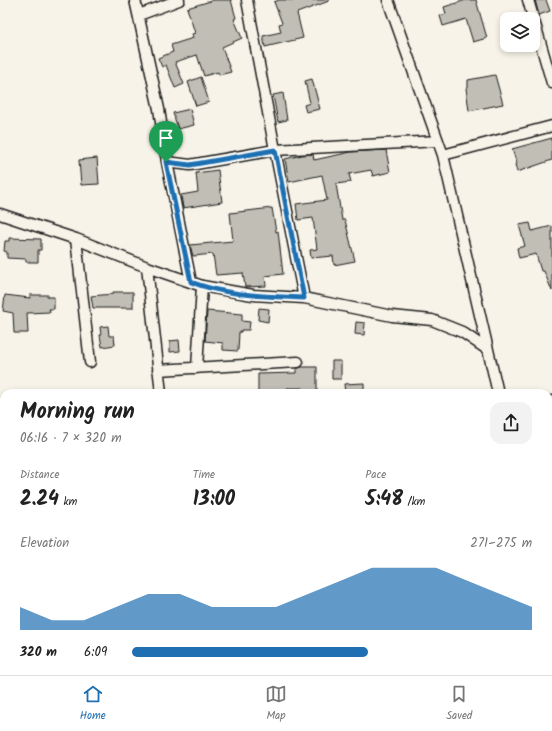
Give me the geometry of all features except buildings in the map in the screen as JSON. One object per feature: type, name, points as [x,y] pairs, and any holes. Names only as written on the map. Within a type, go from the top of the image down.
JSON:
[{"type":"street","points":[[135,0],[159,109],[166,162],[191,282]]},
{"type":"street","points":[[139,15],[179,0]]},
{"type":"street","points":[[247,0],[304,298]]},
{"type":"street","points":[[388,0],[443,155],[497,389]]},
{"type":"street","points":[[528,0],[552,83]]},
{"type":"street","points":[[443,155],[552,126]]},
{"type":"street","points":[[166,162],[190,165],[275,150],[438,141]]},
{"type":"street","points":[[0,214],[76,239],[147,267],[202,286],[253,295],[304,298],[392,316],[432,320],[462,332],[488,350]]},
{"type":"street","points":[[76,239],[90,362]]},
{"type":"street","points":[[147,267],[160,389]]},
{"type":"street","points":[[197,368],[202,286]]},
{"type":"street","points":[[158,370],[298,362]]},
{"type":"route","points":[[275,150],[304,298],[253,295],[202,286],[191,282],[166,162],[190,165],[275,150]]}]
